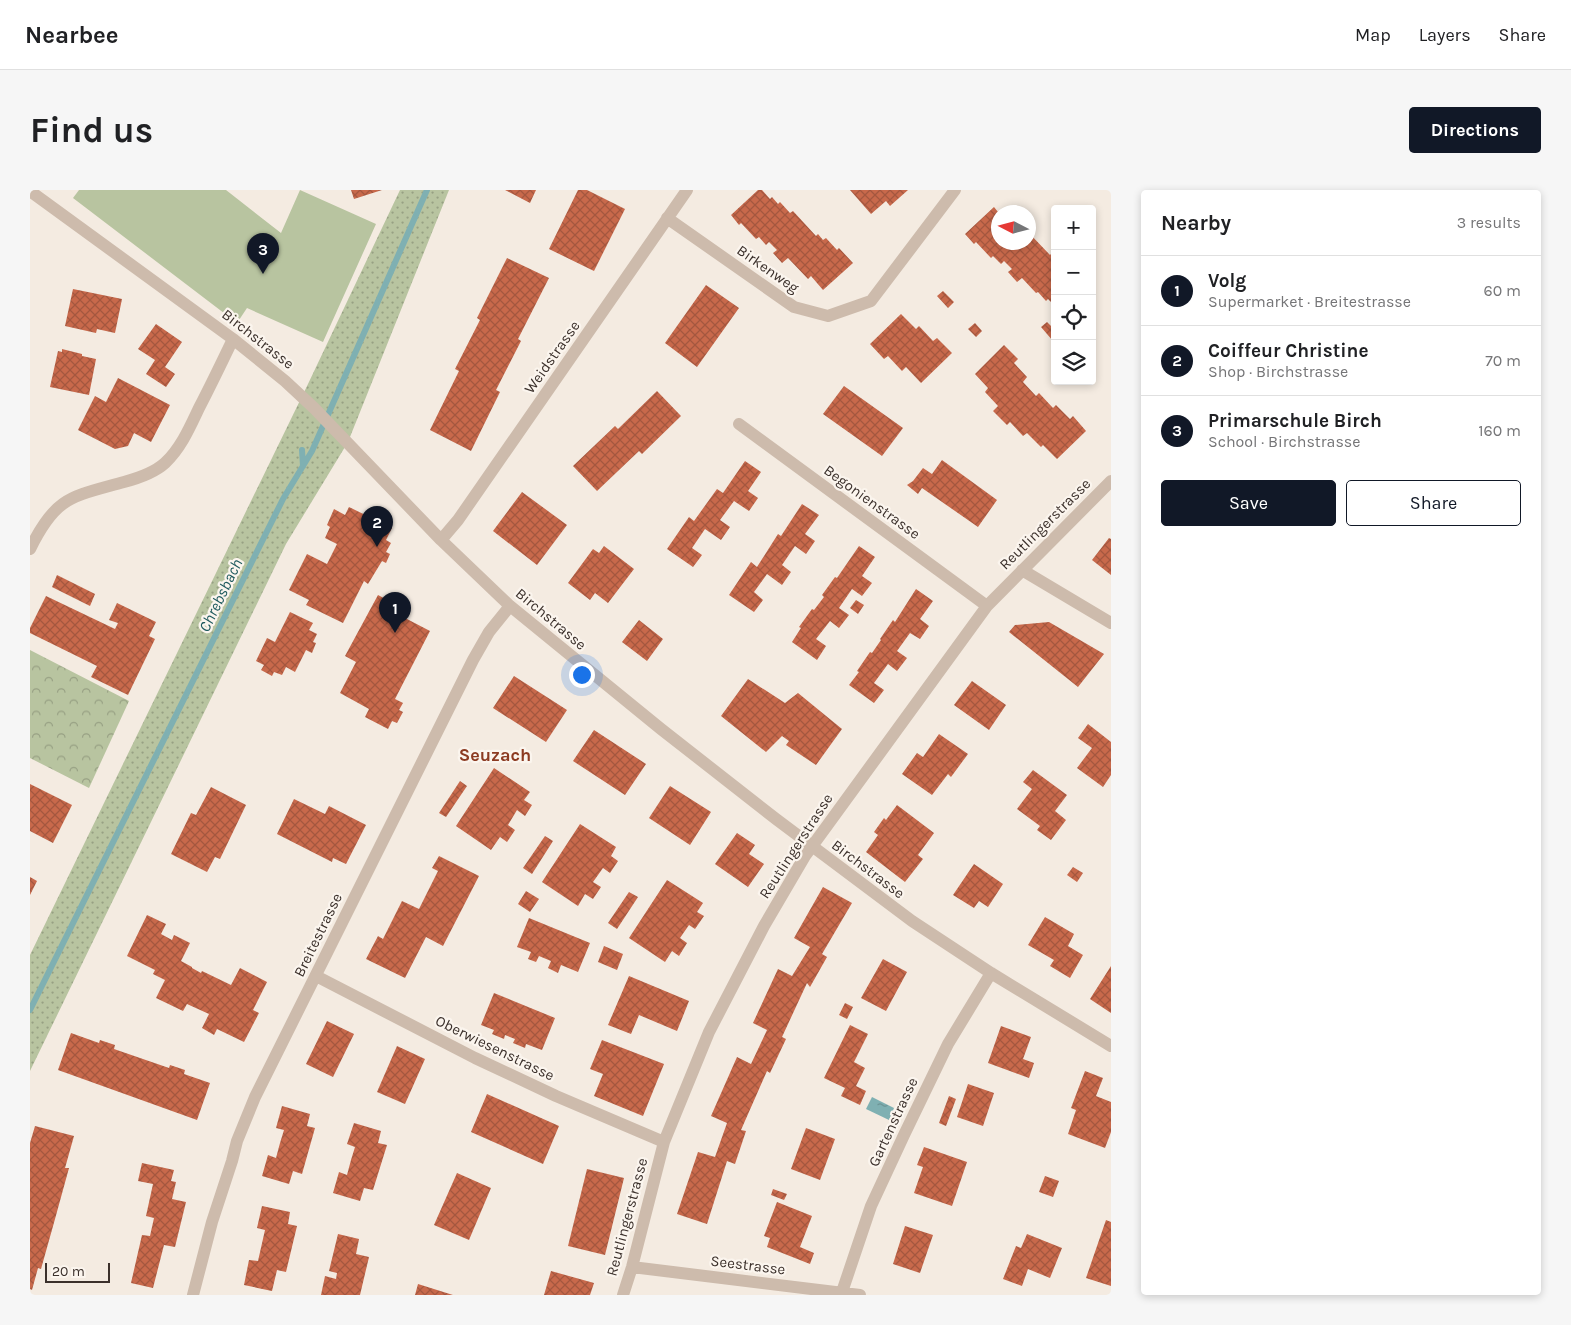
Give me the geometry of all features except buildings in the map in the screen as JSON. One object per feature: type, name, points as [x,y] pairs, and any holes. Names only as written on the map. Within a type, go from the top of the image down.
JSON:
[{"type":"street","name":"Birchstrasse","points":[[30,190],[233,339],[314,408],[441,540],[510,606],[580,664],[812,847],[912,921],[991,973],[1111,1046]]},
{"type":"street","name":"Weidstrasse","points":[[441,540],[458,520],[686,190]]},
{"type":"street","name":"Birkenweg","points":[[667,218],[794,307],[828,316],[871,301],[954,190]]},
{"type":"street","points":[[30,549],[46,520],[65,502],[73,497],[147,474],[165,463],[174,454],[188,432],[233,339]]},
{"type":"street","name":"Begonienstrasse","points":[[739,424],[986,606]]},
{"type":"street","name":"Reutlingerstrasse","points":[[623,1295],[664,1142],[709,1032],[764,926],[805,856],[986,606],[1111,481]]},
{"type":"street","points":[[1022,570],[1111,623]]},
{"type":"street","name":"Breitestrasse","points":[[193,1295],[212,1222],[238,1138],[266,1075],[473,660],[489,632],[510,606]]},
{"type":"street","name":"Gartenstrasse","points":[[842,1292],[871,1206],[904,1135],[948,1044],[991,973]]},
{"type":"street","name":"Oberwiesenstrasse","points":[[316,976],[474,1058],[556,1096],[664,1142]]},
{"type":"street","name":"Seestrasse","points":[[632,1267],[860,1295]]},
{"type":"green space","points":[[79,190],[226,190],[281,233],[300,190],[376,224],[323,342],[247,308],[237,323],[73,198]]},
{"type":"green space","points":[[400,190],[449,190],[348,442],[286,544],[30,1071],[30,955],[308,384]]},
{"type":"green space","points":[[30,650],[129,701],[89,788],[30,758]]},
{"type":"water","points":[[872,1097],[894,1108],[889,1120],[866,1109]]},
{"type":"waterway","name":"Chrebsbach","points":[[30,1010],[283,499],[312,451],[427,190]]},
{"type":"waterway","points":[[302,450],[303,466]]},
{"type":"place","name":"Primarschule Birch","points":[[263,274]]},
{"type":"place","name":"Coiffeur Christine","points":[[377,547]]},
{"type":"place","name":"Volg","points":[[395,633]]},
{"type":"district","name":"Seuzach","points":[[495,755]]}]
